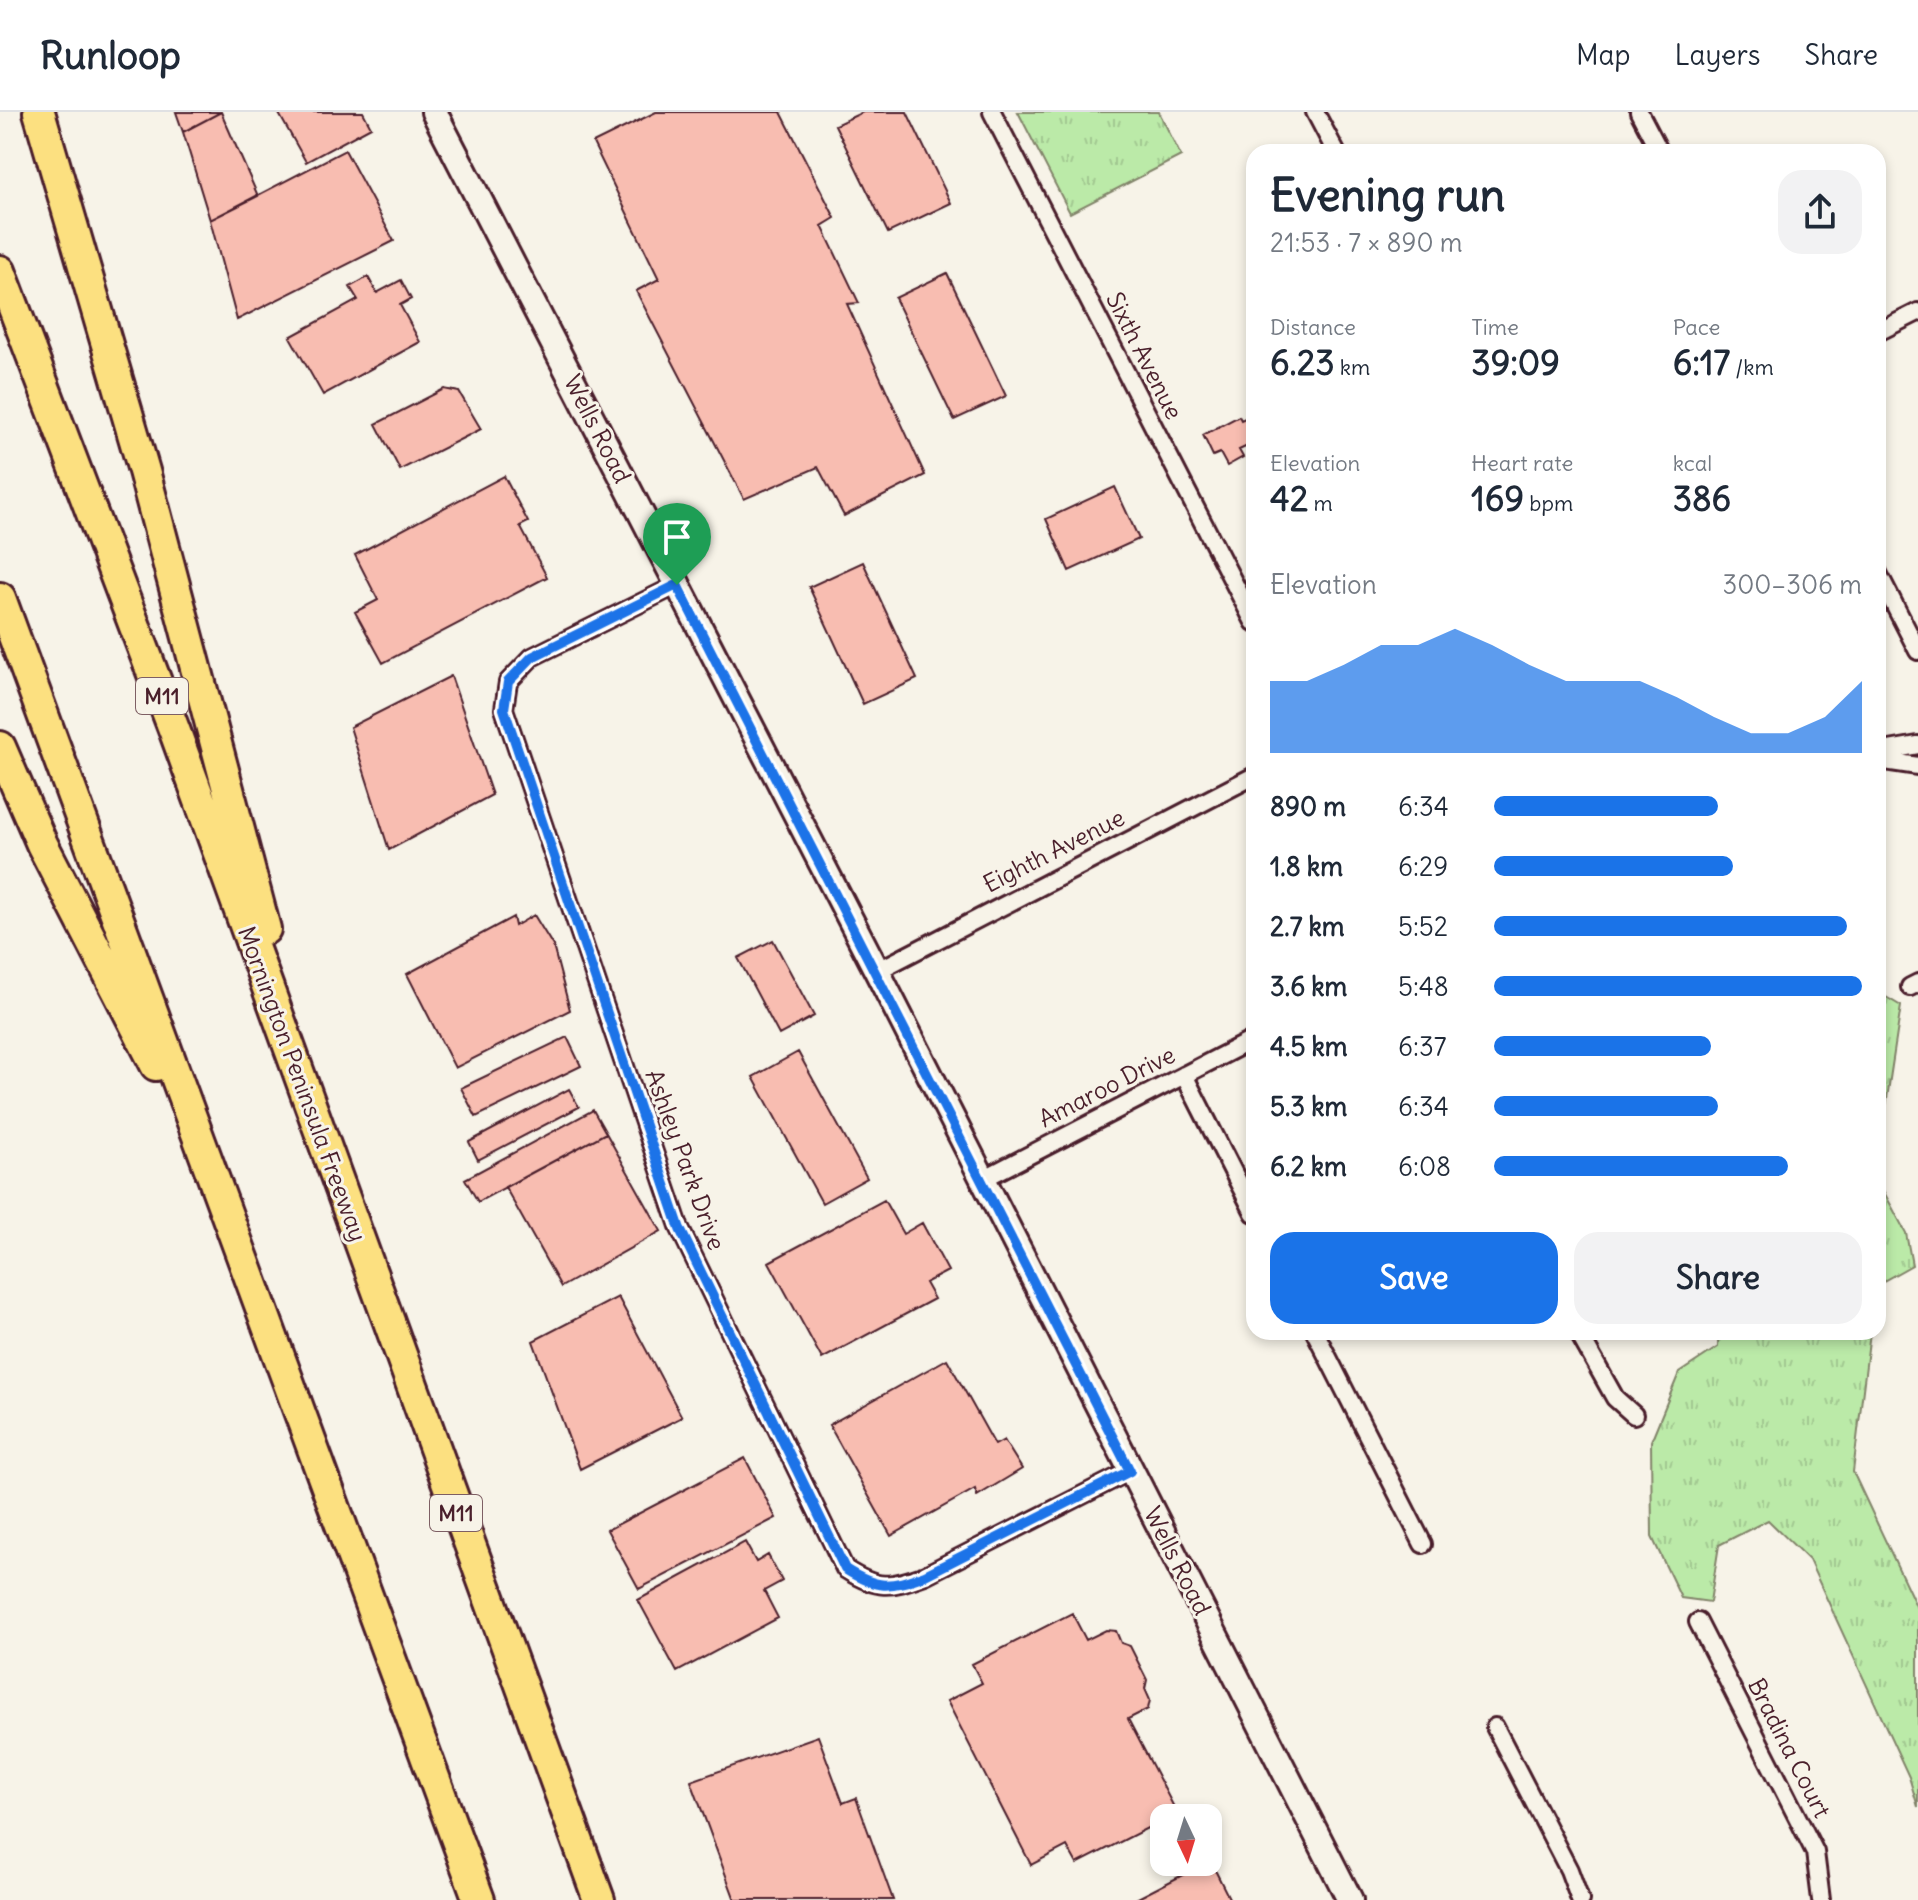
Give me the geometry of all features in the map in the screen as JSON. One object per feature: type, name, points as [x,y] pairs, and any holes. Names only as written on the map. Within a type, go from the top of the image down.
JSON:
[{"type":"highway","points":[[39,112],[144,471],[316,1125]]},
{"type":"highway","name":"Mornington Peninsula Freeway","points":[[0,271],[175,732],[599,1900]]},
{"type":"highway","points":[[0,598],[479,1900]]},
{"type":"highway","points":[[0,747],[42,844],[219,1189]]},
{"type":"main road","name":"Wells Road","points":[[434,112],[877,971],[1350,1900]]},
{"type":"street","name":"Sixth Avenue","points":[[992,112],[1246,606]]},
{"type":"street","points":[[1315,112],[1332,144]]},
{"type":"street","points":[[1639,112],[1656,144]]},
{"type":"street","points":[[1886,328],[1918,312]]},
{"type":"street","name":"Ashley Park Drive","points":[[677,585],[532,657],[508,682],[504,709],[680,1229],[845,1569],[870,1585],[895,1585],[925,1575],[1130,1471]]},
{"type":"street","points":[[1886,589],[1918,651]]},
{"type":"street","points":[[1886,751],[1918,745]]},
{"type":"street","points":[[1886,761],[1918,766]]},
{"type":"street","name":"Eighth Avenue","points":[[877,971],[1246,780]]},
{"type":"street","name":"Amaroo Drive","points":[[983,1179],[1246,1043]]},
{"type":"street","points":[[1184,1075],[1246,1197]]},
{"type":"street","points":[[1319,1340],[1423,1544]]},
{"type":"street","points":[[1582,1340],[1615,1398],[1634,1415]]},
{"type":"street","name":"Bradina Court","points":[[1698,1622],[1815,1852],[1821,1900]]},
{"type":"street","points":[[1495,1727],[1569,1870],[1580,1900]]},
{"type":"green space","points":[[1018,112],[1159,112],[1181,156],[1070,213]]},
{"type":"green space","points":[[1886,997],[1901,1006],[1886,1105]]},
{"type":"green space","points":[[1886,1196],[1906,1233],[1912,1265],[1886,1280]]},
{"type":"green space","points":[[1718,1340],[1869,1340],[1853,1472],[1918,1610],[1918,1807],[1909,1777],[1809,1560],[1768,1520],[1719,1545],[1710,1602],[1681,1598],[1652,1537],[1651,1441],[1679,1373],[1718,1347]]},
{"type":"building","points":[[176,112],[221,112],[183,132]]},
{"type":"building","points":[[221,112],[258,196],[210,220],[183,132]]},
{"type":"building","points":[[278,112],[363,112],[371,127],[306,162]]},
{"type":"building","points":[[656,112],[781,112],[835,218],[822,226],[859,303],[847,304],[925,475],[844,516],[818,467],[744,499],[636,291],[659,279],[593,143]]},
{"type":"building","points":[[863,112],[907,112],[951,203],[888,233],[835,125]]},
{"type":"building","points":[[345,150],[394,241],[237,320],[210,220]]},
{"type":"building","points":[[947,273],[1006,396],[954,420],[895,298]]},
{"type":"building","points":[[368,277],[377,293],[401,280],[411,299],[400,305],[420,342],[323,395],[290,337],[358,300],[350,287]]},
{"type":"building","points":[[444,389],[459,392],[481,429],[400,470],[376,424]]},
{"type":"building","points":[[1239,416],[1241,420],[1246,418],[1246,447],[1239,450],[1243,457],[1227,466],[1220,453],[1213,456],[1203,435]]},
{"type":"building","points":[[504,476],[528,522],[520,526],[547,577],[383,663],[355,612],[378,600],[355,555]]},
{"type":"building","points":[[1115,487],[1139,539],[1069,571],[1046,519]]},
{"type":"building","points":[[863,562],[917,679],[863,704],[809,587]]},
{"type":"building","points":[[451,676],[492,795],[389,850],[350,727]]},
{"type":"building","points":[[534,915],[553,946],[570,1010],[455,1068],[407,974],[513,917],[515,926]]},
{"type":"building","points":[[773,940],[814,1016],[779,1035],[738,958]]},
{"type":"building","points":[[567,1037],[581,1066],[476,1117],[461,1088]]},
{"type":"building","points":[[798,1052],[867,1178],[822,1203],[753,1077]]},
{"type":"building","points":[[569,1089],[579,1107],[478,1160],[469,1142]]},
{"type":"building","points":[[593,1110],[606,1133],[478,1202],[465,1179]]},
{"type":"building","points":[[606,1133],[661,1231],[561,1287],[505,1187]]},
{"type":"building","points":[[884,1200],[903,1234],[922,1223],[948,1271],[925,1283],[934,1299],[822,1359],[769,1262]]},
{"type":"building","points":[[618,1297],[682,1417],[580,1469],[533,1341]]},
{"type":"building","points":[[947,1359],[995,1445],[1004,1440],[1022,1469],[977,1496],[975,1489],[891,1536],[829,1425]]},
{"type":"building","points":[[745,1458],[776,1518],[639,1589],[607,1530]]},
{"type":"building","points":[[745,1542],[756,1562],[768,1555],[782,1581],[764,1591],[778,1618],[677,1672],[638,1600]]},
{"type":"building","points":[[1072,1613],[1086,1640],[1106,1630],[1116,1631],[1121,1643],[1130,1646],[1147,1680],[1145,1689],[1150,1700],[1148,1709],[1128,1719],[1172,1804],[1150,1804],[1150,1827],[1077,1864],[1067,1846],[1031,1865],[947,1701],[982,1683],[972,1664]]},
{"type":"building","points":[[818,1736],[843,1803],[856,1798],[893,1900],[735,1900],[691,1781]]},
{"type":"building","points":[[1181,1876],[1218,1876],[1230,1900],[1134,1900]]},
{"type":"route","points":[[677,585],[1001,1213],[1130,1471],[925,1575],[895,1585],[870,1585],[845,1569],[680,1229],[504,709],[508,682],[532,657],[677,585]]}]
